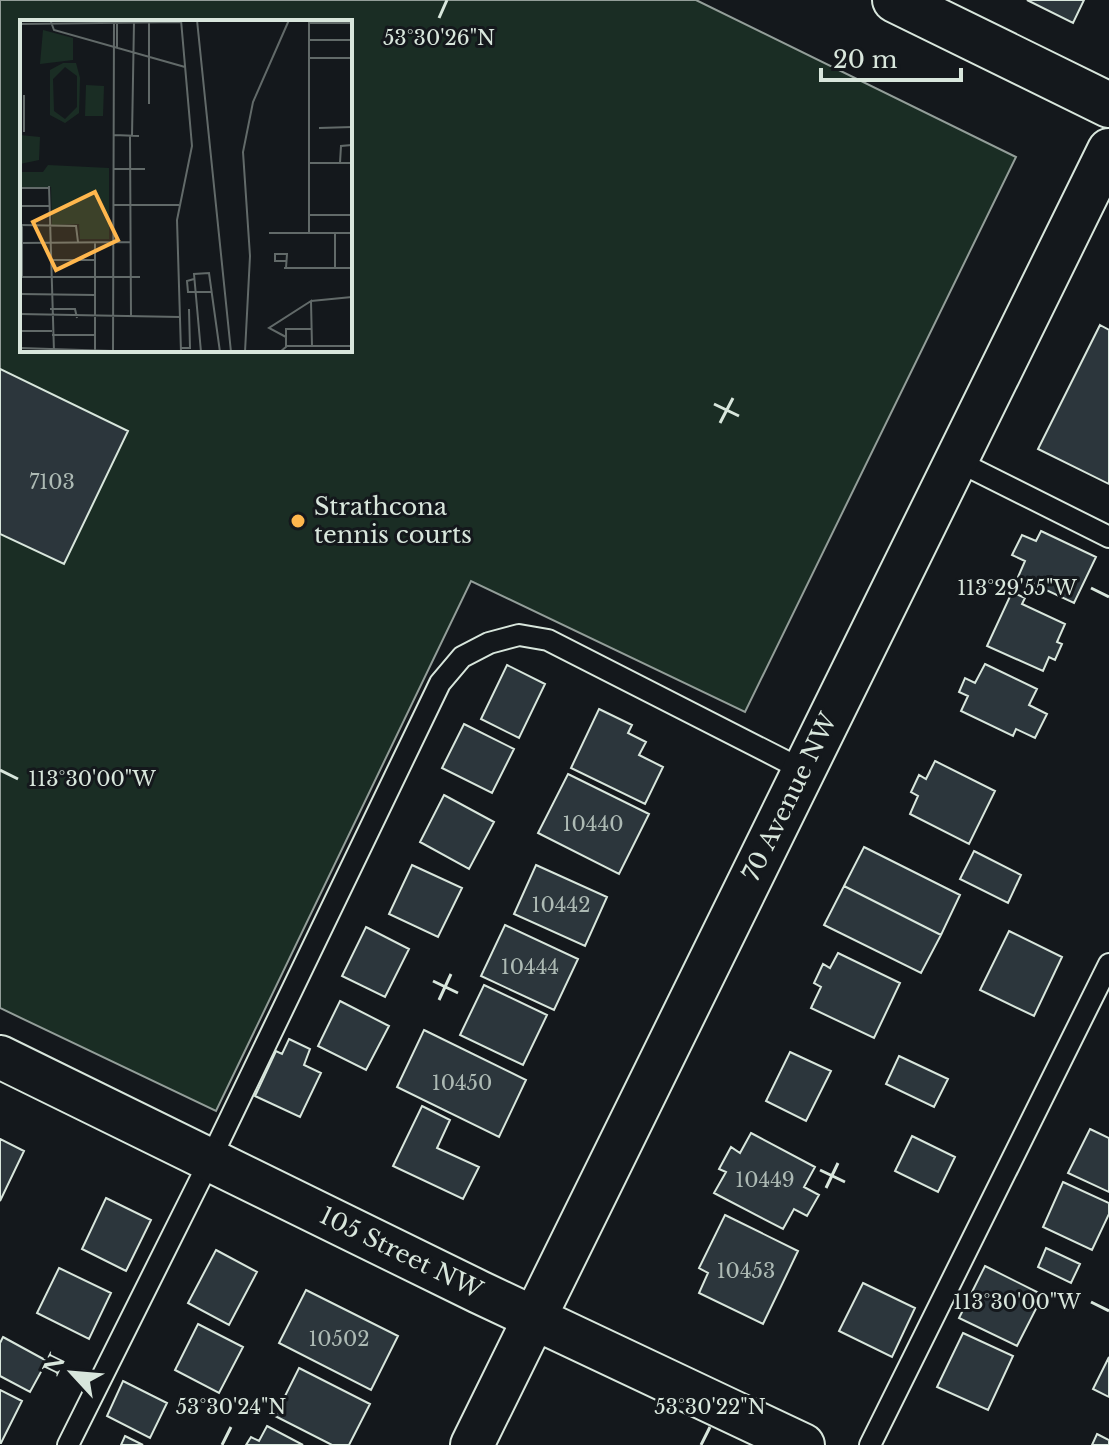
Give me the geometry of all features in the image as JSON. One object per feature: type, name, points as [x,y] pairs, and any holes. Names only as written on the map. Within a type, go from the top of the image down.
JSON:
[{"type":"main road","points":[[895,0],[1109,105]]},
{"type":"street","name":"70 Avenue NW","points":[[472,1445],[1109,150]]},
{"type":"street","name":"105 Street NW","points":[[0,1057],[803,1445]]},
{"type":"lane","points":[[957,461],[1109,537]]},
{"type":"lane","points":[[68,1445],[210,1160],[440,683],[462,657],[489,643],[519,635],[548,640],[803,770]]},
{"type":"lane","points":[[870,1445],[1109,964]]},
{"type":"green space","points":[[0,0],[696,0],[1016,157],[745,712],[471,581],[216,1111],[0,1008]]},
{"type":"building","points":[[1027,0],[1084,0],[1073,23]]},
{"type":"building","points":[[1100,325],[1109,330],[1109,484],[1038,449]]},
{"type":"building","points":[[0,369],[128,431],[64,564],[0,534]]},
{"type":"building","points":[[1041,531],[1096,557],[1074,603],[1018,577],[1025,561],[1012,555],[1022,535],[1036,541]]},
{"type":"building","points":[[1012,592],[1025,598],[1022,604],[1065,624],[1057,642],[1062,644],[1055,660],[1049,657],[1043,671],[987,646]]},
{"type":"building","points":[[985,664],[1037,689],[1029,705],[1047,714],[1035,738],[1016,729],[1013,736],[961,711],[968,696],[959,692],[965,678],[975,683]]},
{"type":"building","points":[[507,665],[545,684],[519,738],[481,719]]},
{"type":"building","points":[[599,709],[632,725],[628,733],[646,742],[639,755],[663,767],[645,804],[571,768]]},
{"type":"building","points":[[464,724],[514,749],[492,793],[442,768]]},
{"type":"building","points":[[935,761],[995,791],[969,844],[910,814],[918,796],[911,792],[919,775],[926,779]]},
{"type":"building","points":[[568,774],[649,814],[619,874],[538,833]]},
{"type":"building","points":[[444,795],[494,822],[469,869],[420,842]]},
{"type":"building","points":[[864,847],[960,895],[941,935],[844,886]]},
{"type":"building","points":[[974,851],[1021,875],[1008,903],[960,879]]},
{"type":"building","points":[[412,865],[462,888],[438,937],[389,914]]},
{"type":"building","points":[[536,865],[607,897],[585,946],[514,914]]},
{"type":"building","points":[[844,886],[941,935],[921,973],[824,925]]},
{"type":"building","points":[[505,925],[578,959],[554,1010],[481,976]]},
{"type":"building","points":[[366,927],[409,949],[385,997],[342,976]]},
{"type":"building","points":[[1009,931],[1062,957],[1034,1016],[980,990]]},
{"type":"building","points":[[838,953],[900,983],[874,1038],[811,1008],[821,987],[814,983],[823,964],[830,968]]},
{"type":"building","points":[[484,985],[547,1015],[523,1065],[460,1035]]},
{"type":"building","points":[[340,1001],[389,1026],[366,1070],[318,1046]]},
{"type":"building","points":[[424,1030],[526,1080],[499,1137],[397,1087]]},
{"type":"building","points":[[289,1039],[310,1049],[304,1065],[321,1073],[300,1117],[255,1096],[276,1051],[282,1054]]},
{"type":"building","points":[[790,1052],[831,1071],[806,1121],[766,1101]]},
{"type":"building","points":[[899,1056],[948,1079],[934,1107],[886,1084]]},
{"type":"building","points":[[422,1106],[450,1120],[437,1148],[479,1167],[463,1199],[393,1166]]},
{"type":"building","points":[[1090,1129],[1109,1138],[1109,1192],[1068,1173]]},
{"type":"building","points":[[751,1133],[815,1167],[804,1187],[819,1195],[807,1216],[794,1209],[783,1229],[714,1193],[726,1172],[719,1169],[731,1147],[740,1153]]},
{"type":"building","points":[[912,1136],[955,1157],[938,1192],[895,1171]]},
{"type":"building","points":[[0,1139],[24,1151],[0,1201]]},
{"type":"building","points":[[1063,1182],[1109,1203],[1109,1214],[1092,1250],[1043,1227]]},
{"type":"building","points":[[106,1198],[151,1220],[126,1271],[82,1249]]},
{"type":"building","points":[[725,1215],[798,1251],[763,1324],[699,1293],[708,1273],[699,1268]]},
{"type":"building","points":[[1046,1248],[1080,1264],[1071,1283],[1038,1267]]},
{"type":"building","points":[[216,1250],[257,1272],[229,1325],[188,1303]]},
{"type":"building","points":[[985,1266],[1043,1295],[1017,1346],[959,1318]]},
{"type":"building","points":[[59,1268],[111,1293],[89,1339],[37,1313]]},
{"type":"building","points":[[863,1283],[915,1308],[892,1357],[839,1331]]},
{"type":"building","points":[[306,1290],[398,1336],[371,1390],[279,1343]]},
{"type":"building","points":[[198,1324],[243,1347],[219,1393],[175,1370]]},
{"type":"building","points":[[963,1333],[1013,1356],[988,1410],[937,1387]]},
{"type":"building","points":[[3,1337],[47,1361],[30,1392],[0,1376],[0,1343]]},
{"type":"building","points":[[1109,1357],[1109,1397],[1093,1389]]},
{"type":"building","points":[[299,1368],[370,1404],[349,1445],[332,1445],[275,1416]]},
{"type":"building","points":[[123,1381],[167,1403],[150,1438],[107,1416]]},
{"type":"building","points":[[0,1390],[22,1401],[1,1443],[0,1443]]},
{"type":"building","points":[[267,1426],[303,1445],[246,1445],[251,1437],[259,1441]]},
{"type":"building","points":[[1097,1434],[1109,1440],[1109,1445],[1092,1445]]},
{"type":"building","points":[[125,1436],[143,1445],[121,1445]]},
{"type":"place","name":"Strathcona tennis courts","points":[[298,521]]}]
